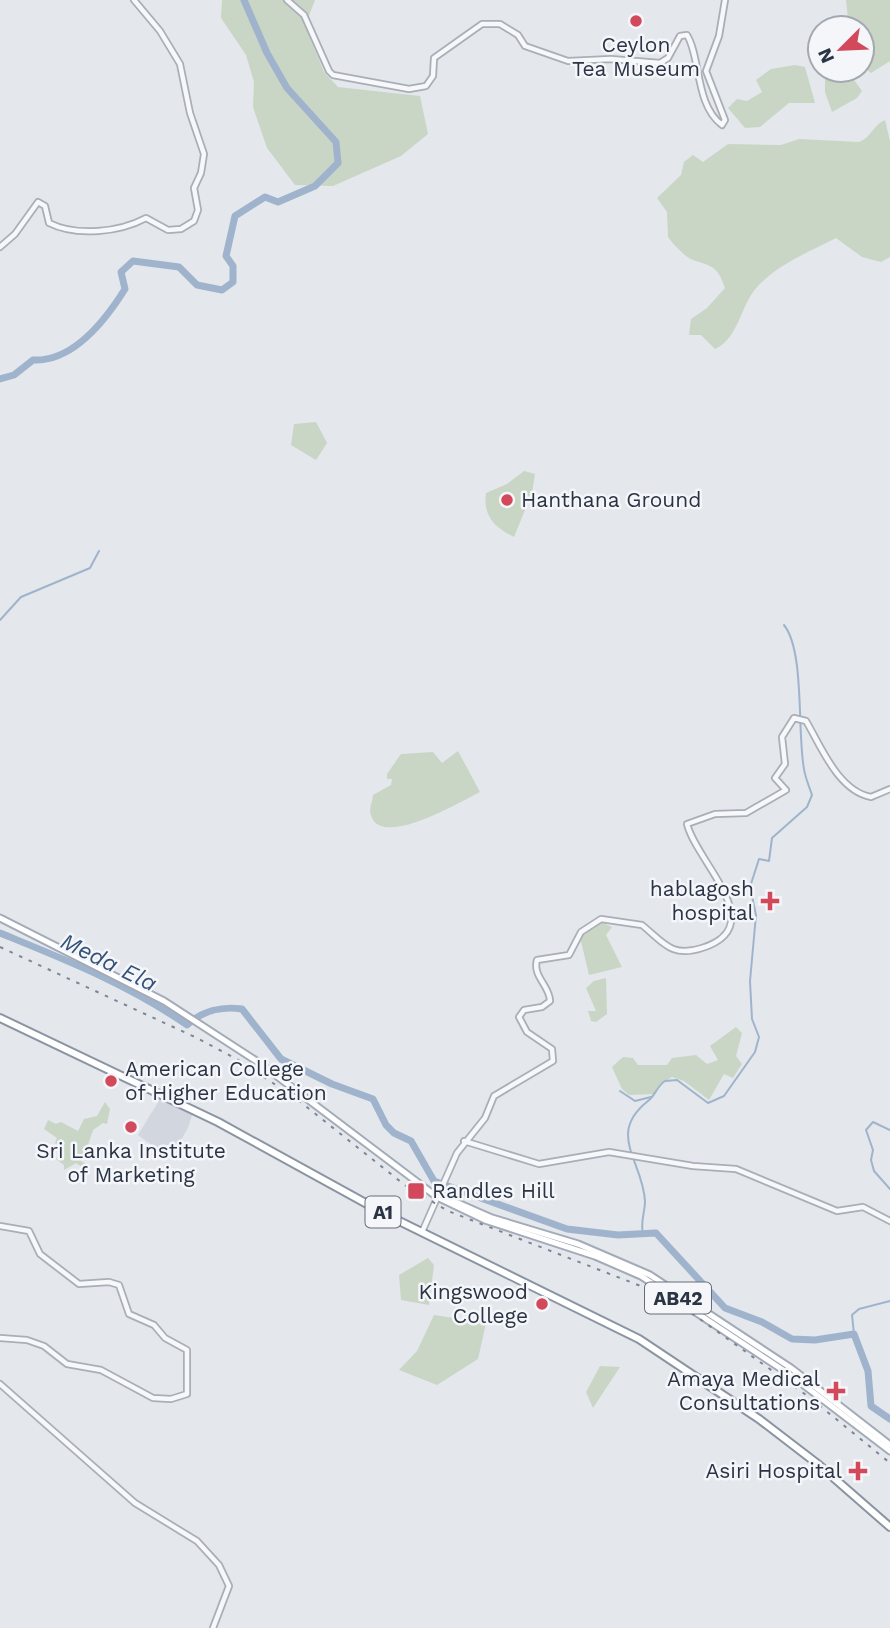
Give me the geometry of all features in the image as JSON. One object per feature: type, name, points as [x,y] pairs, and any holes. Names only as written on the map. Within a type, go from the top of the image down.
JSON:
[{"type":"highway","name":"A1","points":[[0,1018],[218,1122],[422,1232],[566,1302],[670,1358],[799,1450],[890,1527]]},
{"type":"main road","name":"AB42","points":[[0,918],[45,944],[138,987],[188,1017],[284,1080],[417,1183],[492,1218],[590,1249],[650,1275],[791,1368],[889,1447]]},
{"type":"street","points":[[0,247],[15,234],[38,202],[44,206],[49,223],[92,233],[101,233],[117,225],[133,225],[146,218],[168,230],[181,229],[194,221],[198,210],[194,188],[201,173],[204,154],[190,113],[184,73],[176,54],[134,0]]},
{"type":"street","points":[[287,0],[304,15],[328,71],[333,75],[409,89],[426,86],[433,76],[434,58],[482,24],[500,24],[518,35],[520,43],[525,46],[568,61],[611,59],[660,63],[668,58],[680,36],[687,35],[699,83],[707,103],[722,125],[725,120],[706,71],[719,36],[725,0]]},
{"type":"street","points":[[422,1232],[464,1141],[485,1118],[494,1096],[553,1061],[554,1056],[547,1043],[527,1032],[520,1022],[520,1014],[524,1010],[542,1007],[550,1001],[548,991],[535,969],[535,963],[542,957],[569,955],[581,932],[601,919],[639,923],[656,940],[682,952],[688,953],[723,940],[730,929],[730,908],[716,875],[696,848],[687,824],[715,814],[746,813],[786,790],[775,778],[785,765],[782,737],[788,723],[801,718],[820,741],[829,765],[859,793],[871,797],[890,789]]},
{"type":"street","points":[[464,1141],[539,1164],[609,1152],[628,1153],[694,1166],[736,1168],[837,1211],[863,1207],[890,1221]]},
{"type":"street","points":[[0,1226],[29,1231],[40,1254],[79,1284],[109,1282],[119,1285],[129,1314],[154,1325],[165,1338],[187,1350],[187,1394],[171,1399],[153,1398],[101,1370],[67,1364],[44,1346],[27,1340],[0,1338]]},
{"type":"street","points":[[0,1384],[135,1503],[197,1541],[219,1564],[229,1586],[213,1628]]},
{"type":"shaded area","points":[[160,1099],[193,1112],[188,1128],[170,1158],[138,1135]]},
{"type":"green space","points":[[222,0],[315,0],[305,26],[324,72],[338,87],[420,96],[428,134],[401,156],[333,186],[295,185],[267,148],[253,107],[254,82],[246,55],[221,18]]},
{"type":"green space","points":[[846,0],[890,0],[890,61],[876,70],[876,14],[848,14]]},
{"type":"green space","points":[[795,65],[805,67],[806,84],[810,84],[815,103],[789,103],[760,127],[745,128],[728,108],[737,99],[747,101],[762,92],[756,80],[771,69]]},
{"type":"green space","points":[[825,84],[857,84],[862,91],[857,98],[832,112]]},
{"type":"green space","points":[[885,120],[890,141],[890,257],[881,262],[862,257],[836,238],[794,259],[765,279],[751,295],[734,330],[723,344],[715,349],[701,335],[689,335],[691,319],[707,308],[725,288],[714,268],[686,256],[668,237],[667,212],[657,198],[681,175],[684,162],[693,155],[703,162],[728,144],[781,145],[799,139],[859,142]]},
{"type":"green space","points":[[316,422],[327,443],[316,460],[291,445],[294,424]]},
{"type":"green space","name":"Hanthana Ground","points":[[524,471],[535,474],[532,493],[514,537],[491,520],[486,508],[486,493],[507,484]]},
{"type":"green space","points":[[458,751],[480,792],[419,821],[386,827],[375,823],[370,811],[373,795],[391,785],[392,779],[387,779],[387,774],[401,754],[433,752],[442,763]]},
{"type":"green space","points":[[599,921],[612,927],[606,935],[622,967],[589,975],[580,937],[591,924]]},
{"type":"green space","points":[[606,978],[607,1014],[596,1022],[591,1021],[588,1011],[596,1011],[586,988],[594,981]]},
{"type":"green space","points":[[736,1027],[742,1033],[736,1056],[742,1064],[733,1078],[724,1074],[709,1100],[684,1081],[672,1077],[659,1085],[654,1094],[629,1095],[622,1089],[612,1067],[623,1057],[633,1058],[638,1065],[667,1065],[672,1058],[696,1055],[707,1064],[718,1060],[710,1046]]},
{"type":"green space","points":[[105,1102],[110,1109],[107,1124],[103,1123],[93,1130],[88,1145],[92,1152],[81,1161],[89,1166],[84,1168],[76,1163],[64,1170],[64,1165],[56,1159],[62,1151],[55,1143],[57,1138],[44,1129],[48,1120],[56,1124],[61,1122],[78,1131],[84,1119],[97,1116]]},
{"type":"green space","points":[[428,1258],[434,1265],[429,1305],[401,1300],[399,1275]]},
{"type":"green space","points":[[434,1315],[486,1323],[478,1359],[437,1385],[399,1370],[417,1351]]},
{"type":"green space","points":[[600,1366],[620,1367],[593,1408],[586,1392]]},
{"type":"waterway","points":[[0,379],[14,375],[33,360],[48,359],[61,354],[86,337],[108,314],[125,289],[121,272],[133,261],[179,267],[197,285],[222,290],[233,282],[233,266],[226,256],[235,216],[265,197],[278,202],[315,186],[338,163],[336,142],[287,88],[267,53],[244,0]]},
{"type":"waterway","points":[[0,620],[21,597],[90,568],[99,551]]},
{"type":"waterway","points":[[643,1234],[643,1187],[628,1137],[636,1113],[665,1081],[677,1080],[708,1103],[724,1096],[755,1052],[759,1037],[752,1019],[750,981],[756,915],[750,887],[759,859],[769,861],[772,838],[807,807],[812,795],[802,754],[795,653],[791,637],[784,625]]},
{"type":"waterway","name":"Meda Ela","points":[[0,933],[119,985],[187,1025],[199,1016],[213,1011],[242,1009],[281,1059],[332,1084],[373,1099],[386,1125],[394,1133],[411,1141],[434,1181],[567,1229],[618,1235],[656,1233],[725,1308],[762,1322],[792,1339],[815,1340],[854,1334],[868,1371],[871,1406],[890,1419]]},
{"type":"waterway","points":[[620,1091],[635,1101],[651,1097]]},
{"type":"waterway","points":[[890,1130],[873,1122],[866,1130],[873,1150],[871,1160],[874,1171],[890,1189]]},
{"type":"waterway","points":[[854,1334],[852,1315],[859,1309],[890,1301]]},
{"type":"railway","points":[[0,947],[197,1038],[244,1063],[303,1104],[406,1186],[448,1211],[669,1297],[809,1397],[890,1463]]},
{"type":"place","name":"Ceylon Tea Museum","points":[[636,21]]},
{"type":"place","name":"Hanthana Ground","points":[[507,500]]},
{"type":"place","name":"hablagosh hospital","points":[[770,901]]},
{"type":"place","name":"American College of Higher Education","points":[[111,1081]]},
{"type":"place","name":"Sri Lanka Institute of Marketing","points":[[131,1127]]},
{"type":"place","name":"Randles Hill","points":[[416,1191]]},
{"type":"place","name":"Kingswood College","points":[[542,1304]]},
{"type":"place","name":"Amaya Medical Consultations","points":[[836,1391]]},
{"type":"place","name":"Asiri Hospital","points":[[858,1471]]}]
